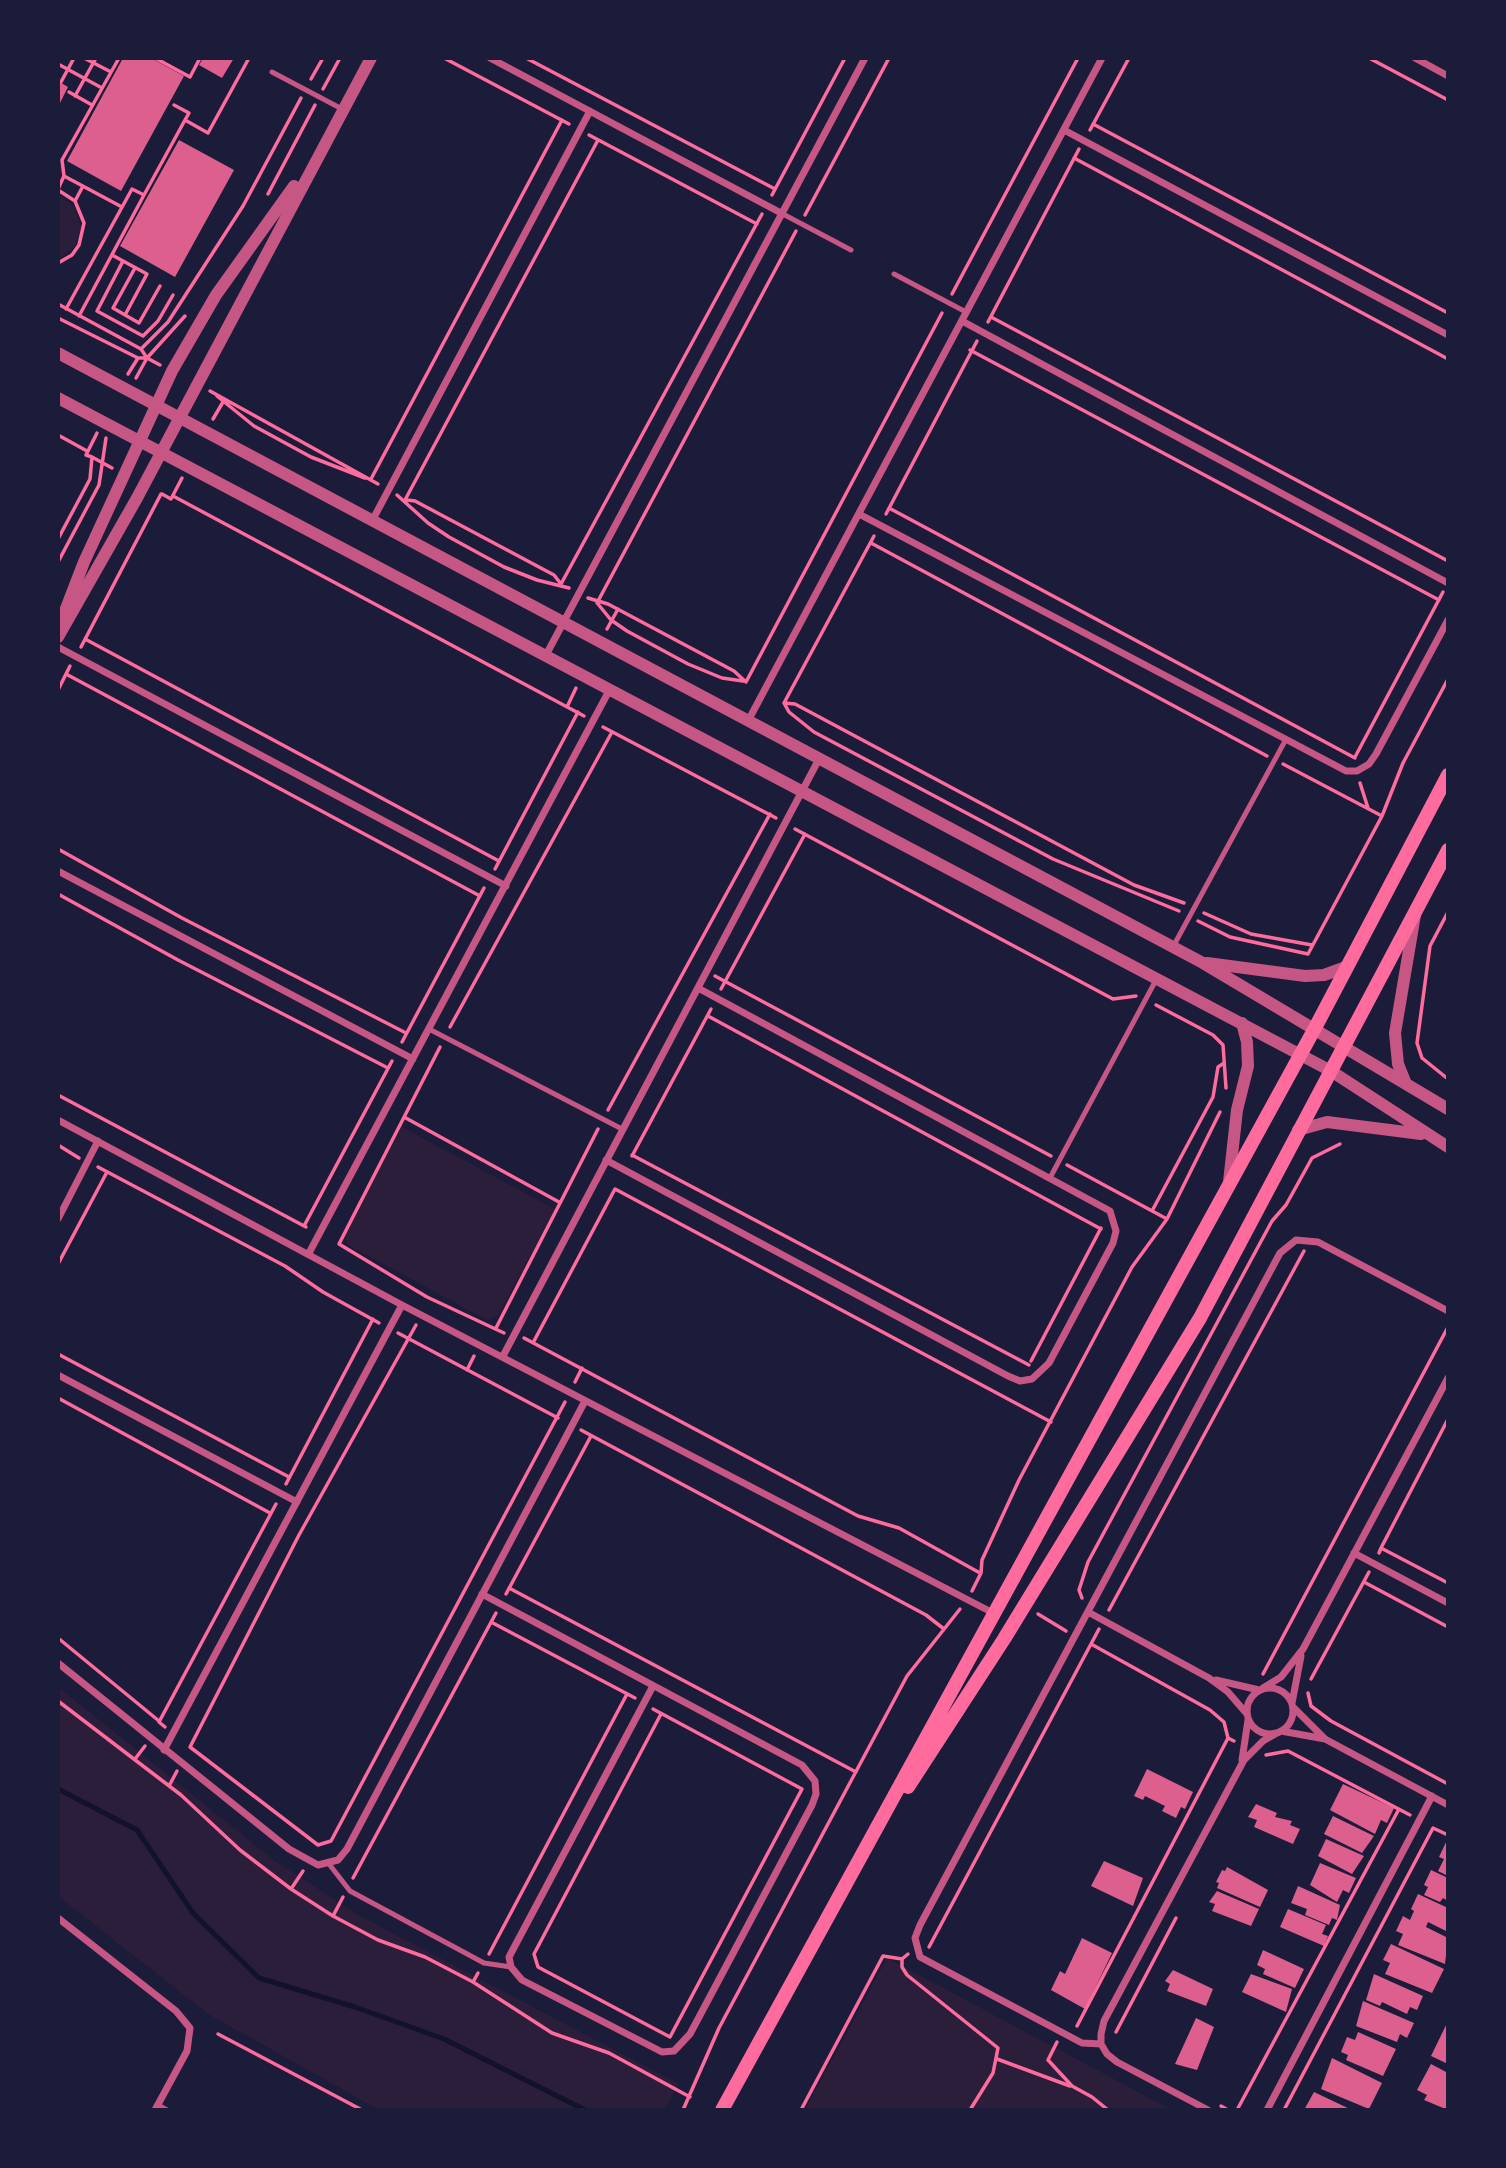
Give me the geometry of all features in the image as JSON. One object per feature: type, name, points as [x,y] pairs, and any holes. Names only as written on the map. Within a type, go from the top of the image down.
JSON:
[{"type":"main road","points":[[722,2110],[831,1906],[995,1615],[1315,1028],[1448,775]]},
{"type":"main road","points":[[831,1906],[1013,1623],[1200,1318],[1448,850]]},
{"type":"main road","points":[[995,1615],[1013,1623]]},
{"type":"street","points":[[58,634],[88,589],[313,161],[371,58]]},
{"type":"street","points":[[490,58],[782,213]]},
{"type":"street","points":[[546,655],[864,58]]},
{"type":"street","points":[[748,721],[1102,58]]},
{"type":"street","points":[[1415,58],[1448,76]]},
{"type":"street","points":[[372,521],[590,111]]},
{"type":"street","points":[[1064,130],[1448,335]]},
{"type":"street","points":[[58,634],[84,562],[155,405],[216,295],[313,161]]},
{"type":"street","points":[[962,321],[1448,583]]},
{"type":"street","points":[[58,353],[1203,963],[1448,1109]]},
{"type":"street","points":[[58,398],[1331,1071],[1448,1147]]},
{"type":"street","points":[[859,514],[1334,768],[1351,771],[1369,764],[1448,620]]},
{"type":"street","points":[[58,647],[506,886]]},
{"type":"street","points":[[309,1253],[610,689]]},
{"type":"street","points":[[503,1356],[819,759]]},
{"type":"street","points":[[58,871],[413,1059]]},
{"type":"street","points":[[1406,1084],[1398,1064],[1395,1033],[1416,911]]},
{"type":"street","points":[[1203,963],[1305,976],[1324,975],[1346,967]]},
{"type":"street","points":[[606,1160],[1020,1381],[1032,1378],[1049,1363],[1113,1243],[1116,1231],[1110,1211],[698,988]]},
{"type":"street","points":[[1229,1183],[1237,1110],[1248,1066],[1247,1042],[1242,1024]]},
{"type":"street","points":[[58,1120],[402,1305],[995,1615]]},
{"type":"street","points":[[1298,1130],[1327,1122],[1429,1135]]},
{"type":"street","points":[[58,1219],[98,1141]]},
{"type":"street","points":[[1101,2042],[1082,2043],[920,1957],[915,1948],[920,1925],[1280,1253],[1296,1240],[1310,1240],[1448,1311]]},
{"type":"street","points":[[164,1750],[402,1305]]},
{"type":"street","points":[[58,1375],[297,1502]]},
{"type":"street","points":[[1208,2110],[1117,2062],[1101,2042],[1104,2021],[1249,1749],[1248,1704],[1261,1689],[1281,1677],[1303,1649],[1448,1378]]},
{"type":"street","points":[[58,1663],[279,1841],[318,1865],[338,1860],[347,1849],[585,1401]]},
{"type":"street","points":[[1354,1553],[1448,1603]]},
{"type":"street","points":[[482,1594],[802,1765],[815,1781],[816,1794],[806,1817],[690,2035],[674,2051],[652,2049],[522,1980],[511,1967],[512,1948],[653,1686]]},
{"type":"street","points":[[1088,1612],[1209,1678],[1228,1692],[1256,1730],[1325,1739]]},
{"type":"street","points":[[1249,1749],[1289,1724],[1303,1649]]},
{"type":"street","points":[[1209,1678],[1283,1691],[1292,1705],[1325,1739],[1448,1805]]},
{"type":"street","points":[[1267,2110],[1432,1796]]},
{"type":"street","points":[[58,1918],[186,2019],[191,2039],[157,2108]]},
{"type":"lane","points":[[272,72],[342,109]]},
{"type":"lane","points":[[782,213],[850,250]]},
{"type":"lane","points":[[894,274],[967,312]]},
{"type":"lane","points":[[1173,948],[1285,741]]},
{"type":"lane","points":[[1051,1177],[1156,980]]},
{"type":"lane","points":[[429,1029],[622,1129]]},
{"type":"lane","points":[[329,1864],[347,1888],[484,1963],[511,1967]]},
{"type":"lane","points":[[157,2108],[167,2110]]},
{"type":"path","points":[[61,82],[74,58]]},
{"type":"path","points":[[84,58],[94,60],[111,72]]},
{"type":"path","points":[[58,263],[72,255],[83,234],[84,223],[75,201],[58,190],[64,176],[62,160],[118,58]]},
{"type":"path","points":[[155,58],[190,77],[200,58]]},
{"type":"path","points":[[185,120],[208,133],[249,58]]},
{"type":"path","points":[[141,349],[168,322],[243,206],[323,58]]},
{"type":"path","points":[[263,202],[340,58]]},
{"type":"path","points":[[444,58],[757,224]]},
{"type":"path","points":[[526,58],[775,189]]},
{"type":"path","points":[[561,584],[845,58]]},
{"type":"path","points":[[597,603],[889,58]]},
{"type":"path","points":[[746,682],[1078,58]]},
{"type":"path","points":[[784,703],[871,543],[970,350],[991,317],[1129,58]]},
{"type":"path","points":[[1369,58],[1448,100]]},
{"type":"path","points":[[75,96],[94,60]]},
{"type":"path","points":[[58,64],[102,88]]},
{"type":"path","points":[[69,92],[92,105]]},
{"type":"path","points":[[79,316],[189,113],[174,104]]},
{"type":"path","points":[[371,480],[562,120]]},
{"type":"path","points":[[1093,124],[1448,313]]},
{"type":"path","points":[[405,500],[598,140]]},
{"type":"path","points":[[1074,158],[1448,359]]},
{"type":"path","points":[[64,176],[122,207]]},
{"type":"path","points":[[75,201],[83,186]]},
{"type":"path","points":[[66,309],[132,189],[144,195]]},
{"type":"path","points":[[112,255],[147,274],[125,315]]},
{"type":"path","points":[[123,261],[97,311],[143,336],[158,321],[173,295]]},
{"type":"path","points":[[135,268],[113,308],[139,323],[160,286]]},
{"type":"path","points":[[58,304],[141,349],[147,358]]},
{"type":"path","points":[[125,389],[147,358],[187,314]]},
{"type":"path","points":[[991,317],[1448,561]]},
{"type":"path","points":[[58,318],[138,358],[147,358]]},
{"type":"path","points":[[970,350],[1439,600]]},
{"type":"path","points":[[125,389],[138,358]]},
{"type":"path","points":[[213,393],[371,480],[310,457],[254,426],[213,393]]},
{"type":"path","points":[[58,539],[90,479],[92,457],[86,455],[107,424]]},
{"type":"path","points":[[58,562],[99,485],[104,464],[103,449],[107,424]]},
{"type":"path","points":[[58,435],[88,451]]},
{"type":"path","points":[[58,690],[162,494]]},
{"type":"path","points":[[173,496],[1112,999],[1135,996],[1213,1035],[1223,1045],[1225,1098]]},
{"type":"path","points":[[405,500],[428,523],[480,554],[537,580],[561,584]]},
{"type":"path","points":[[405,500],[415,501],[554,575],[561,584]]},
{"type":"path","points":[[889,508],[1355,757]]},
{"type":"path","points":[[871,543],[1382,816]]},
{"type":"path","points":[[1368,808],[1364,787],[1351,771],[1355,757],[1448,583]]},
{"type":"path","points":[[597,603],[618,609],[734,671],[746,682]]},
{"type":"path","points":[[597,603],[611,620],[688,664],[722,678],[746,682]]},
{"type":"path","points":[[600,642],[618,609]]},
{"type":"path","points":[[85,639],[499,861]]},
{"type":"path","points":[[66,674],[480,896]]},
{"type":"path","points":[[567,707],[583,674]]},
{"type":"path","points":[[784,703],[789,712],[814,732],[1053,859],[1157,900],[1230,937],[1308,954],[1382,816],[1403,763],[1448,679]]},
{"type":"path","points":[[784,703],[796,704],[1134,885],[1251,934],[1312,945]]},
{"type":"path","points":[[304,1226],[578,712]]},
{"type":"path","points":[[496,1329],[559,1202],[769,814]]},
{"type":"path","points":[[534,1342],[805,834]]},
{"type":"path","points":[[58,849],[182,918],[406,1033]]},
{"type":"path","points":[[58,894],[178,960],[388,1068]]},
{"type":"path","points":[[1448,912],[1430,946],[1417,1042],[1422,1058],[1448,1079]]},
{"type":"path","points":[[725,982],[1167,1219]]},
{"type":"path","points":[[708,1016],[1101,1229]]},
{"type":"path","points":[[1152,1211],[1213,1097],[1218,1068],[1224,1063]]},
{"type":"path","points":[[58,1095],[339,1244]]},
{"type":"path","points":[[683,2110],[719,2028],[907,1676],[968,1600],[981,1573],[982,1560],[1001,1514],[1132,1267],[1167,1219],[1206,1145],[1222,1106]]},
{"type":"path","points":[[404,1117],[559,1202]]},
{"type":"path","points":[[1088,1612],[1079,1590],[1094,1550],[1272,1221],[1286,1205],[1312,1158],[1340,1144]]},
{"type":"path","points":[[58,1145],[285,1266],[323,1292],[390,1329],[926,1615],[944,1629]]},
{"type":"path","points":[[632,1155],[1030,1365]]},
{"type":"path","points":[[58,1264],[107,1172]]},
{"type":"path","points":[[615,1189],[1051,1422]]},
{"type":"path","points":[[1010,1401],[1122,1193]]},
{"type":"path","points":[[940,1955],[928,1949],[1310,1240]]},
{"type":"path","points":[[190,1747],[299,1535],[409,1339],[427,1297]]},
{"type":"path","points":[[159,1722],[373,1319]]},
{"type":"path","points":[[1255,1677],[1263,1673],[1448,1327]]},
{"type":"path","points":[[58,1354],[289,1477]]},
{"type":"path","points":[[291,1889],[318,1845],[331,1841],[582,1368]]},
{"type":"path","points":[[58,1398],[270,1513]]},
{"type":"path","points":[[1448,1419],[1306,1687],[1311,1706],[1331,1721],[1448,1784]]},
{"type":"path","points":[[332,1916],[591,1436]]},
{"type":"path","points":[[1381,1548],[1448,1583]]},
{"type":"path","points":[[1364,1582],[1448,1627]]},
{"type":"path","points":[[509,1588],[856,1772]]},
{"type":"path","points":[[1043,1606],[1037,1615],[1210,1710],[1224,1722],[1228,1738],[1076,2028]]},
{"type":"path","points":[[491,1622],[802,1789],[670,2037],[538,1967],[534,1954],[661,1714]]},
{"type":"path","points":[[58,1638],[173,1735],[318,1845]]},
{"type":"path","points":[[473,1982],[627,1694]]},
{"type":"path","points":[[58,1701],[181,1795],[240,1850],[332,1916],[378,1940],[425,1957],[473,1982],[552,2033],[609,2053],[690,2097]]},
{"type":"path","points":[[1228,1738],[1264,1756],[1288,1751],[1448,1835]]},
{"type":"path","points":[[1237,2110],[1399,1809]]},
{"type":"path","points":[[1284,2110],[1433,1828]]},
{"type":"path","points":[[1072,2087],[1048,2060],[1068,2024],[1108,2046],[1178,1913]]},
{"type":"path","points":[[801,2110],[883,1956],[902,1959],[915,1948]]},
{"type":"path","points":[[902,1959],[906,1975],[998,2048],[998,2059],[970,2110]]},
{"type":"path","points":[[218,2034],[362,2110]]},
{"type":"path","points":[[998,2059],[1072,2087],[1092,2097],[1108,2110]]},
{"type":"path","points":[[1216,2104],[1228,2110]]},
{"type":"shaded area","points":[[58,194],[75,208],[81,227],[75,247],[58,260]]},
{"type":"shaded area","points":[[402,1127],[555,1209],[498,1316],[487,1320],[348,1245],[344,1234]]},
{"type":"shaded area","points":[[58,1687],[275,1861],[360,1916],[679,2084],[665,2110],[379,2110],[208,2014],[58,1896]]},
{"type":"shaded area","points":[[887,1958],[1172,2110],[805,2110]]},
{"type":"building","points":[[123,58],[151,58],[184,76],[121,191],[67,161]]},
{"type":"building","points":[[203,58],[234,58],[222,78],[199,65]]},
{"type":"building","points":[[58,81],[68,87],[58,107]]},
{"type":"building","points":[[179,140],[234,170],[175,277],[120,246]]},
{"type":"building","points":[[1147,1769],[1193,1792],[1185,1809],[1181,1807],[1176,1818],[1162,1811],[1165,1806],[1145,1796],[1143,1800],[1134,1796]]},
{"type":"building","points":[[1343,1784],[1394,1808],[1387,1823],[1381,1820],[1375,1834],[1330,1810]]},
{"type":"building","points":[[1256,1804],[1277,1813],[1275,1817],[1292,1821],[1290,1825],[1300,1829],[1293,1844],[1254,1827],[1257,1820],[1248,1817]]},
{"type":"building","points":[[1333,1816],[1374,1836],[1362,1853],[1324,1834]]},
{"type":"building","points":[[1448,1838],[1448,1876],[1438,1871],[1444,1859],[1439,1857]]},
{"type":"building","points":[[1326,1839],[1364,1856],[1352,1874],[1318,1856]]},
{"type":"building","points":[[1104,1861],[1143,1878],[1133,1906],[1091,1886]]},
{"type":"building","points":[[1320,1863],[1356,1878],[1349,1893],[1343,1890],[1337,1902],[1310,1885]]},
{"type":"building","points":[[1227,1867],[1268,1890],[1260,1907],[1217,1888],[1219,1883],[1216,1882],[1222,1870],[1225,1871]]},
{"type":"building","points":[[1431,1870],[1448,1878],[1448,1901],[1443,1898],[1440,1902],[1424,1895],[1428,1887],[1424,1885]]},
{"type":"building","points":[[1298,1886],[1340,1905],[1337,1920],[1332,1918],[1329,1925],[1305,1915],[1307,1909],[1291,1903]]},
{"type":"building","points":[[1217,1891],[1259,1909],[1251,1926],[1212,1911],[1215,1904],[1209,1902]]},
{"type":"building","points":[[1418,1894],[1448,1908],[1448,1932],[1428,1922],[1426,1927],[1448,1938],[1445,1964],[1398,1945],[1403,1934],[1396,1931],[1403,1916],[1410,1920],[1414,1911],[1411,1909]]},
{"type":"building","points":[[1288,1909],[1326,1925],[1322,1934],[1328,1936],[1324,1946],[1280,1927]]},
{"type":"building","points":[[1082,1938],[1112,1953],[1085,2009],[1051,1990],[1060,1971],[1065,1974]]},
{"type":"building","points":[[1391,1944],[1444,1969],[1432,1993],[1385,1974],[1390,1963],[1383,1960]]},
{"type":"building","points":[[1263,1950],[1304,1969],[1295,1988],[1263,1974],[1265,1969],[1257,1965]]},
{"type":"building","points":[[1173,1970],[1213,1989],[1206,2006],[1167,1991],[1170,1984],[1165,1981]]},
{"type":"building","points":[[1251,1974],[1292,1989],[1286,2012],[1242,1992]]},
{"type":"building","points":[[1374,1974],[1423,1996],[1417,2010],[1410,2007],[1407,2014],[1382,2002],[1380,2006],[1366,2000]]},
{"type":"building","points":[[1363,2001],[1414,2023],[1407,2038],[1400,2034],[1397,2042],[1356,2026]]},
{"type":"building","points":[[1196,2018],[1214,2027],[1197,2070],[1175,2064]]},
{"type":"building","points":[[1448,2021],[1448,2064],[1431,2056]]},
{"type":"building","points":[[1358,2032],[1396,2049],[1383,2076],[1346,2060],[1348,2055],[1341,2052],[1347,2037],[1355,2040]]},
{"type":"building","points":[[1332,2058],[1382,2083],[1369,2109],[1321,2089]]},
{"type":"building","points":[[1431,2064],[1448,2073],[1448,2110],[1424,2100],[1427,2095],[1417,2090]]},
{"type":"building","points":[[1314,2092],[1352,2110],[1304,2110]]},
{"type":"waterway","points":[[58,1789],[137,1830],[193,1913],[259,1978],[355,2007],[444,2039],[585,2110]]}]
